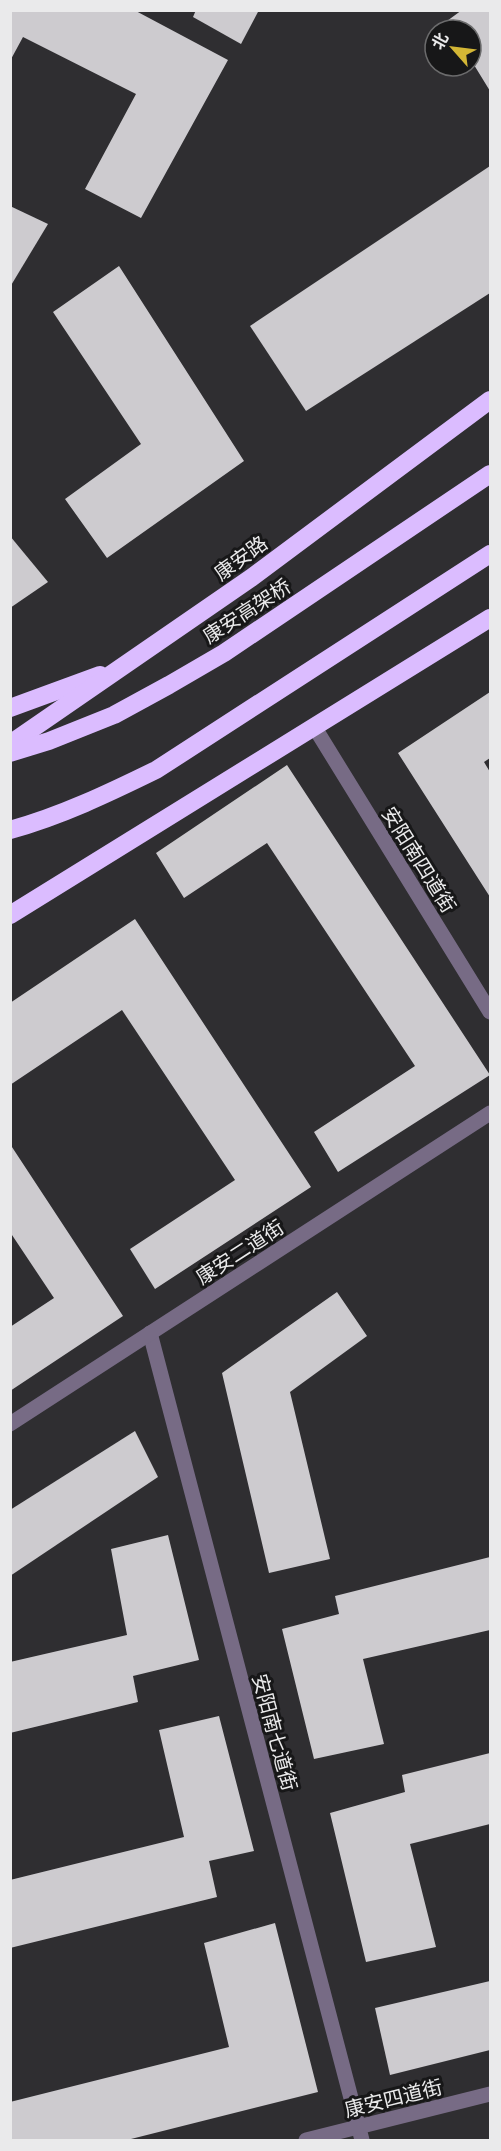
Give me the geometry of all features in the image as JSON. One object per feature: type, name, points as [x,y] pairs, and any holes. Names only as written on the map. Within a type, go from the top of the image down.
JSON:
[{"type":"highway","name":"康安路","points":[[10,744],[251,578],[490,400]]},
{"type":"highway","name":"康安高架桥","points":[[10,753],[50,741],[114,715],[169,685],[224,652],[490,474]]},
{"type":"highway","points":[[10,830],[35,823],[100,797],[156,770],[490,554]]},
{"type":"highway","points":[[10,915],[490,618]]},
{"type":"highway","points":[[10,708],[124,666]]},
{"type":"street","name":"安阳南四道街","points":[[315,728],[490,1012]]},
{"type":"street","name":"康安二道街","points":[[10,1424],[490,1113]]},
{"type":"street","name":"安阳南七道街","points":[[150,1334],[360,2134]]},
{"type":"street","name":"康安四道街","points":[[306,2140],[360,2134],[490,2094]]},
{"type":"building","points":[[10,10],[134,10],[228,60],[141,218],[85,189],[136,94],[23,37],[10,61]]},
{"type":"building","points":[[196,10],[259,10],[241,44],[193,17]]},
{"type":"building","points":[[462,10],[490,10],[490,91],[482,78],[483,18],[451,18]]},
{"type":"building","points":[[490,166],[490,293],[306,411],[250,326]]},
{"type":"building","points":[[10,206],[48,224],[10,287]]},
{"type":"building","points":[[119,266],[244,461],[107,558],[65,499],[141,444],[53,312]]},
{"type":"building","points":[[10,536],[48,582],[10,608]]},
{"type":"building","points":[[490,692],[490,758],[484,762],[490,772],[490,897],[398,753]]},
{"type":"building","points":[[287,765],[490,1075],[338,1172],[314,1132],[415,1066],[267,843],[184,898],[156,853]]},
{"type":"building","points":[[135,919],[311,1187],[155,1289],[130,1249],[235,1180],[122,1010],[10,1085],[10,1003]]},
{"type":"building","points":[[10,1144],[123,1316],[10,1391],[10,1327],[54,1298],[10,1232]]},
{"type":"building","points":[[337,1292],[367,1336],[290,1392],[330,1559],[269,1573],[222,1373]]},
{"type":"building","points":[[135,1431],[158,1477],[10,1576],[10,1510]]},
{"type":"building","points":[[168,1535],[199,1660],[133,1676],[138,1702],[10,1733],[10,1662],[127,1635],[111,1549]]},
{"type":"building","points":[[490,1557],[490,1630],[363,1659],[384,1744],[314,1759],[282,1629],[339,1614],[335,1596]]},
{"type":"building","points":[[219,1716],[254,1851],[209,1861],[217,1897],[10,1948],[10,1880],[184,1837],[159,1730]]},
{"type":"building","points":[[490,1753],[490,1824],[410,1844],[436,1947],[366,1962],[330,1813],[405,1792],[402,1775]]},
{"type":"building","points":[[275,1923],[318,2092],[127,2140],[10,2140],[10,2102],[229,2047],[204,1943]]},
{"type":"building","points":[[490,1981],[490,2050],[390,2075],[375,2008]]}]
